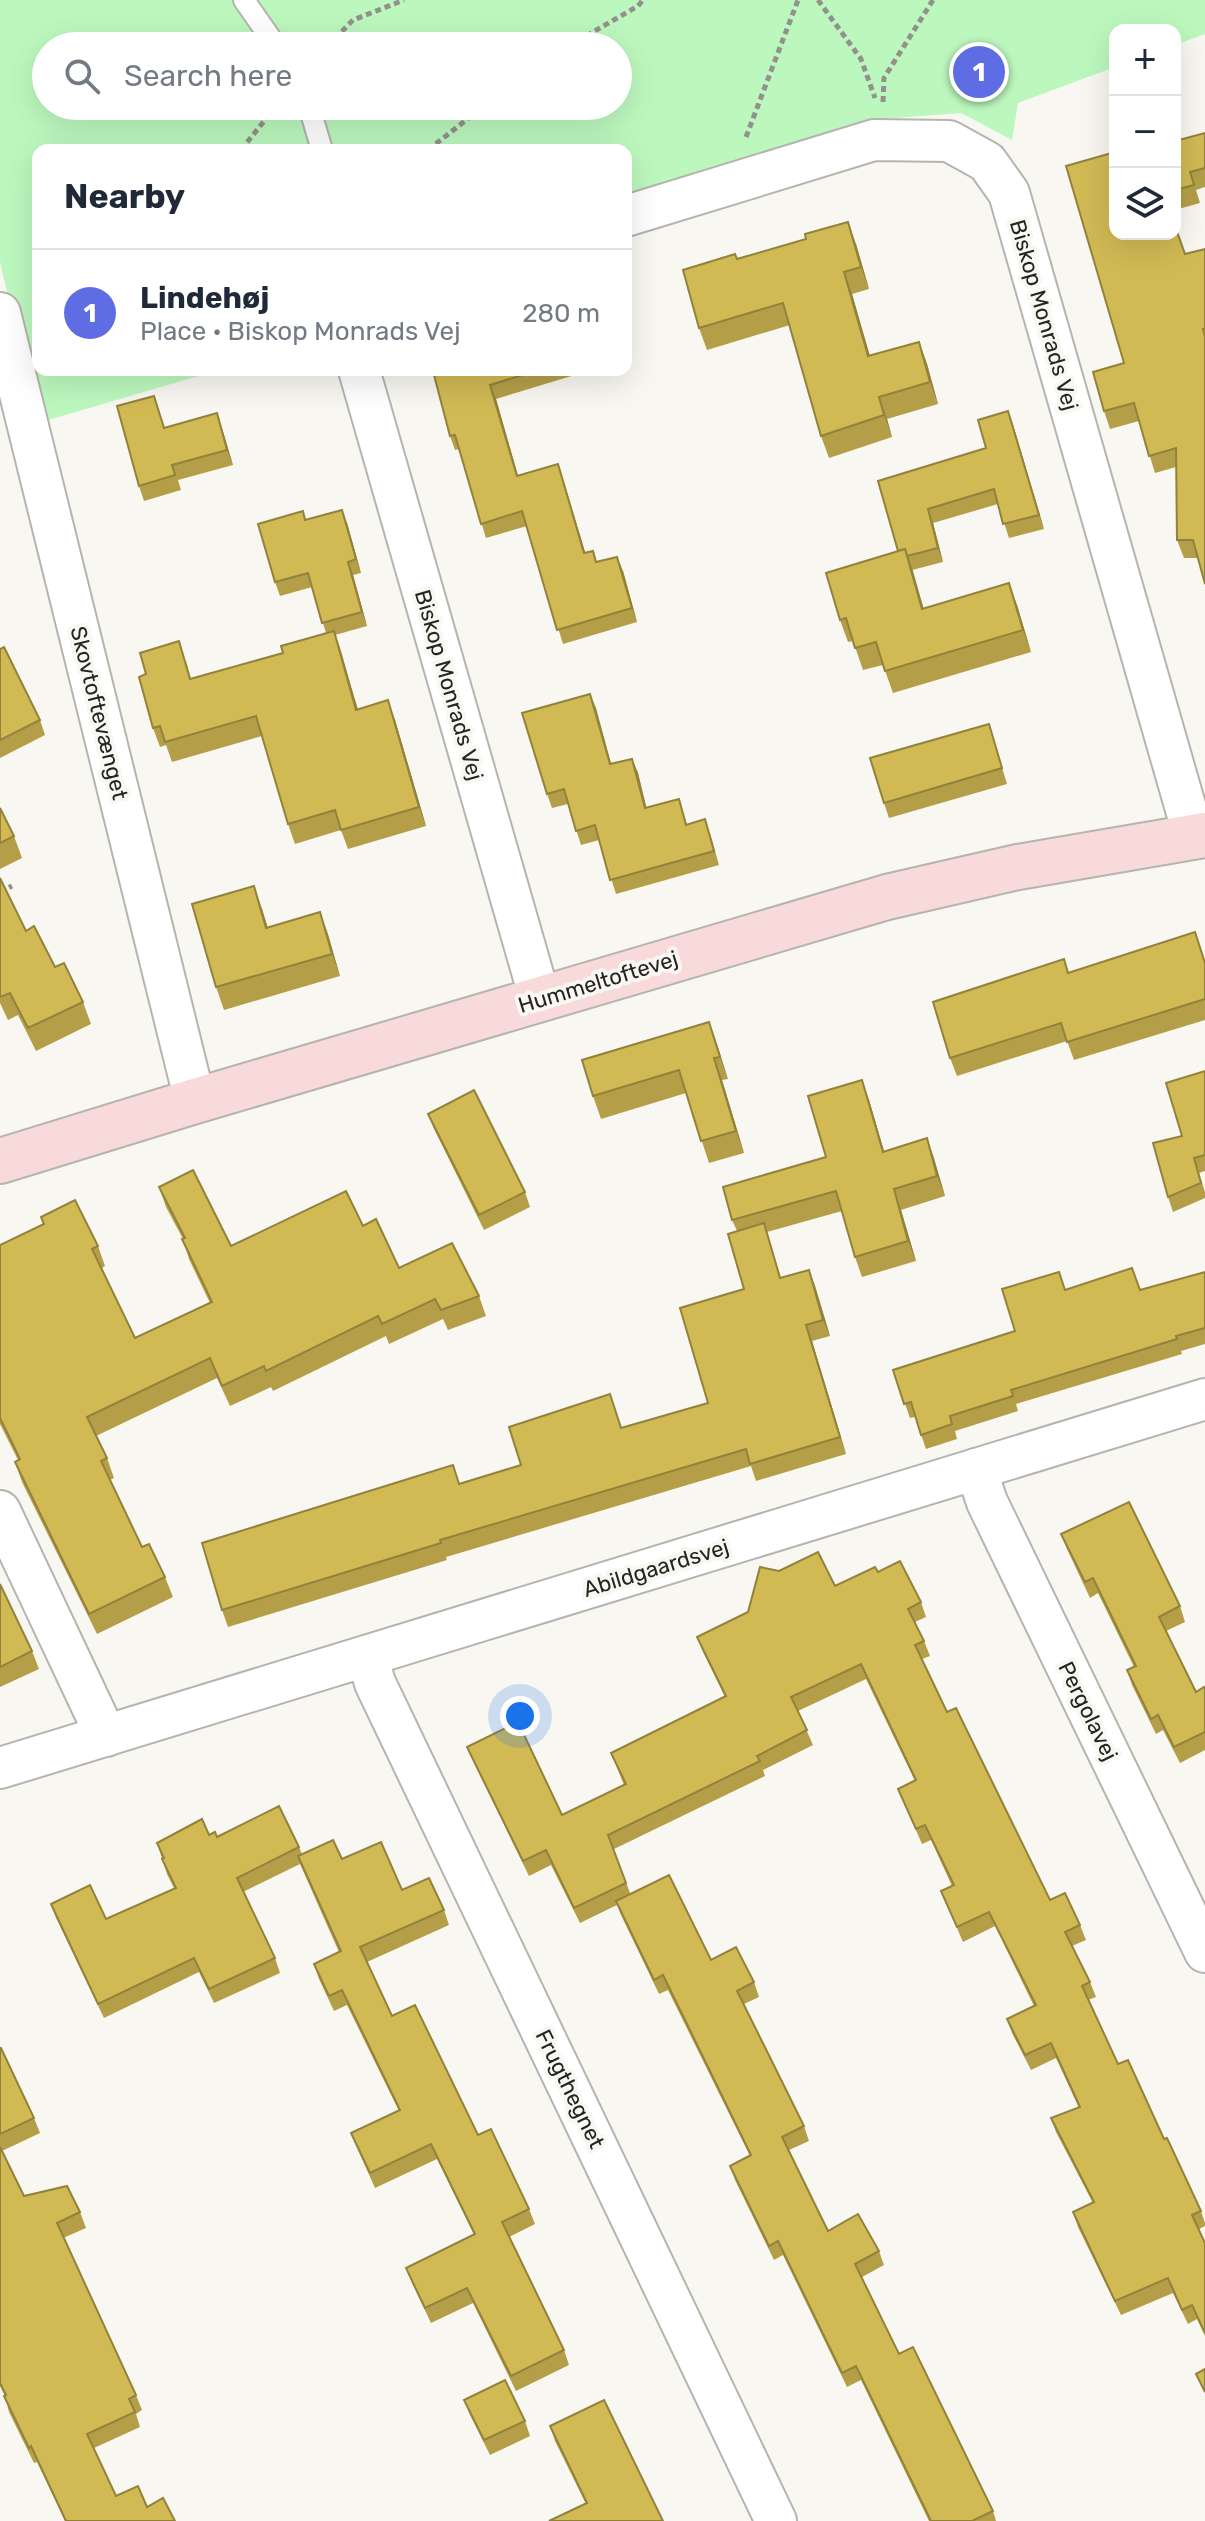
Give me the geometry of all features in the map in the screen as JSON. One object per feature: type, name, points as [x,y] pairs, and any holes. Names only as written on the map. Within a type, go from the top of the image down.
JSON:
[{"type":"street","name":"Biskop Monrads Vej","points":[[632,214],[711,190],[878,130],[949,141],[987,162],[1009,193],[1200,836]]},
{"type":"street","name":"Skovtoftevænget","points":[[1,321],[195,1101]]},
{"type":"street","name":"Biskop Monrads Vej","points":[[361,376],[540,999]]},
{"type":"street","name":"Hummeltoftevej","points":[[0,1161],[887,897],[1018,867],[1200,836]]},
{"type":"street","name":"Abildgaardsvej","points":[[0,1768],[1205,1399]]},
{"type":"street","name":"Pergolavej","points":[[976,1469],[987,1502],[1205,1952]]},
{"type":"street","points":[[0,1511],[106,1736]]},
{"type":"street","name":"Frugthegnet","points":[[367,1656],[375,1683],[776,2521]]},
{"type":"lane","points":[[244,0],[266,32]]},
{"type":"lane","points":[[313,120],[320,144]]},
{"type":"path","points":[[341,32],[353,20],[404,0]]},
{"type":"path","points":[[593,32],[643,0]]},
{"type":"path","points":[[711,190],[733,164],[742,147],[798,0]]},
{"type":"path","points":[[818,0],[861,59],[878,130]]},
{"type":"path","points":[[878,130],[884,78],[933,0]]},
{"type":"path","points":[[246,144],[265,120]]},
{"type":"path","points":[[435,144],[464,120]]},
{"type":"path","points":[[0,892],[12,886]]},
{"type":"green space","points":[[0,0],[1205,0],[1205,34],[1181,43],[1181,24],[1109,24],[1109,69],[1018,103],[1012,140],[961,113],[882,119],[632,196],[632,144],[32,144],[32,376],[199,376],[38,423],[0,262]]},
{"type":"building","points":[[1205,133],[1205,168],[1190,172],[1194,185],[1181,188],[1181,168],[1181,139]]},
{"type":"building","points":[[1109,154],[1109,240],[1180,240],[1185,254],[1205,249],[1205,584],[1193,540],[1177,540],[1176,448],[1149,456],[1134,403],[1104,411],[1093,372],[1124,363],[1066,166]]},
{"type":"building","points":[[848,222],[861,267],[844,272],[868,356],[919,342],[930,382],[879,397],[884,415],[821,436],[783,303],[699,328],[683,270],[735,254],[737,259],[806,239],[805,234]]},
{"type":"building","points":[[434,376],[519,376],[490,385],[517,476],[558,464],[584,553],[593,551],[596,562],[617,557],[632,608],[557,630],[522,511],[481,524],[455,435],[450,436]]},
{"type":"building","points":[[154,396],[164,428],[217,413],[227,450],[172,465],[175,475],[139,486],[117,406]]},
{"type":"building","points":[[1008,411],[1039,515],[1003,524],[994,489],[928,509],[938,548],[907,556],[905,549],[898,551],[878,481],[986,448],[978,420]]},
{"type":"building","points":[[342,510],[356,559],[348,562],[362,612],[322,623],[308,573],[275,582],[258,524],[303,511],[305,520]]},
{"type":"building","points":[[905,549],[922,609],[1009,583],[1023,630],[885,671],[876,642],[855,648],[846,618],[840,620],[826,573]]},
{"type":"building","points":[[334,631],[356,710],[388,700],[419,807],[341,830],[335,810],[288,824],[256,716],[165,742],[160,726],[153,728],[139,677],[146,674],[140,653],[179,641],[190,679],[283,653],[281,646]]},
{"type":"building","points":[[4,647],[40,720],[0,740],[0,649]]},
{"type":"building","points":[[590,694],[610,764],[632,759],[645,808],[679,799],[686,825],[705,819],[714,851],[610,880],[595,825],[576,831],[564,789],[547,794],[522,713]]},
{"type":"building","points":[[989,724],[1002,768],[884,803],[870,758]]},
{"type":"building","points":[[0,808],[14,836],[0,843]]},
{"type":"building","points":[[0,878],[26,931],[34,926],[55,967],[64,963],[83,1002],[28,1028],[10,993],[0,997]]},
{"type":"building","points":[[254,886],[266,928],[320,912],[332,954],[216,987],[192,904]]},
{"type":"building","points":[[1195,932],[1205,963],[1205,999],[1067,1042],[1061,1023],[950,1058],[933,1002],[1064,959],[1068,973]]},
{"type":"building","points":[[709,1022],[720,1057],[714,1058],[736,1131],[701,1141],[679,1070],[593,1096],[582,1060]]},
{"type":"building","points":[[1205,1071],[1205,1155],[1194,1158],[1201,1183],[1168,1197],[1153,1143],[1182,1136],[1166,1083]]},
{"type":"building","points":[[862,1080],[883,1152],[927,1138],[937,1176],[894,1189],[908,1241],[855,1257],[836,1191],[732,1220],[723,1187],[826,1157],[808,1096]]},
{"type":"building","points":[[474,1090],[525,1192],[479,1215],[428,1114]]},
{"type":"building","points":[[193,1170],[231,1246],[346,1191],[363,1226],[376,1219],[399,1268],[452,1243],[479,1296],[441,1310],[435,1299],[382,1324],[378,1316],[266,1371],[264,1366],[222,1386],[210,1358],[87,1417],[107,1458],[101,1461],[142,1547],[149,1544],[165,1577],[89,1614],[15,1462],[20,1459],[0,1418],[0,1245],[44,1224],[41,1217],[75,1200],[98,1246],[92,1249],[135,1338],[212,1302],[159,1187]]},
{"type":"building","points":[[764,1223],[780,1278],[809,1270],[823,1320],[806,1325],[840,1437],[750,1464],[746,1449],[440,1540],[441,1543],[222,1610],[202,1543],[453,1465],[459,1484],[521,1465],[509,1427],[610,1394],[621,1428],[708,1403],[680,1308],[744,1289],[728,1234]]},
{"type":"building","points":[[1132,1268],[1140,1290],[1205,1272],[1205,1328],[1011,1390],[1013,1396],[950,1416],[952,1424],[921,1435],[911,1402],[904,1404],[893,1370],[1015,1331],[1002,1289],[1059,1272],[1065,1290]]},
{"type":"building","points":[[1129,1502],[1180,1606],[1159,1617],[1196,1692],[1205,1689],[1205,1732],[1174,1747],[1158,1715],[1151,1719],[1127,1670],[1136,1666],[1093,1578],[1085,1582],[1061,1534]]},
{"type":"building","points":[[818,1552],[835,1586],[875,1567],[878,1572],[900,1561],[921,1602],[908,1609],[924,1641],[915,1645],[947,1712],[956,1708],[1050,1900],[1065,1893],[1080,1925],[1065,1932],[1090,1982],[1082,1986],[1118,2064],[1128,2060],[1201,2211],[1192,2215],[1205,2243],[1205,2333],[1192,2305],[1182,2310],[1168,2278],[1115,2301],[1073,2212],[1094,2202],[1051,2118],[1080,2107],[1051,2043],[1025,2055],[1007,2019],[1036,2005],[989,1912],[957,1927],[941,1891],[954,1885],[925,1825],[916,1829],[898,1789],[916,1780],[861,1664],[791,1697],[807,1730],[757,1756],[760,1761],[608,1835],[626,1883],[574,1908],[546,1850],[523,1861],[467,1747],[518,1722],[562,1815],[626,1784],[611,1753],[726,1696],[697,1637],[748,1612],[760,1567],[779,1571]]},
{"type":"building","points":[[0,1584],[32,1651],[0,1667]]},
{"type":"building","points":[[279,1806],[299,1847],[237,1878],[275,1958],[209,1989],[194,1958],[98,2004],[51,1904],[90,1885],[106,1919],[176,1888],[157,1843],[202,1819],[209,1835],[215,1832],[217,1837]]},
{"type":"building","points":[[333,1840],[342,1859],[381,1842],[402,1890],[429,1878],[444,1910],[360,1947],[392,2016],[415,2005],[478,2135],[491,2129],[529,2209],[502,2222],[564,2350],[511,2376],[467,2288],[425,2308],[406,2268],[475,2234],[431,2144],[370,2173],[351,2133],[400,2110],[342,1990],[329,1996],[314,1964],[341,1951],[298,1856]]},
{"type":"building","points":[[669,1875],[711,1960],[736,1947],[754,1982],[737,1991],[804,2126],[782,2137],[828,2231],[858,2214],[879,2251],[855,2264],[899,2354],[913,2347],[993,2511],[972,2521],[931,2521],[856,2366],[842,2373],[778,2241],[769,2246],[730,2166],[751,2155],[663,1975],[654,1980],[616,1901]]},
{"type":"building","points":[[0,2048],[34,2118],[0,2134]]},
{"type":"building","points":[[0,2147],[24,2196],[67,2186],[80,2212],[57,2223],[136,2395],[129,2399],[135,2412],[87,2434],[116,2496],[138,2486],[147,2507],[163,2498],[175,2521],[66,2521],[4,2396],[0,2383]]},
{"type":"building","points":[[1205,2369],[1205,2392],[1196,2374]]},
{"type":"building","points":[[505,2380],[525,2421],[484,2440],[464,2400]]},
{"type":"building","points":[[604,2400],[663,2521],[549,2521],[587,2503],[550,2426]]},
{"type":"place","name":"Lindehøj","points":[[979,72]]}]
